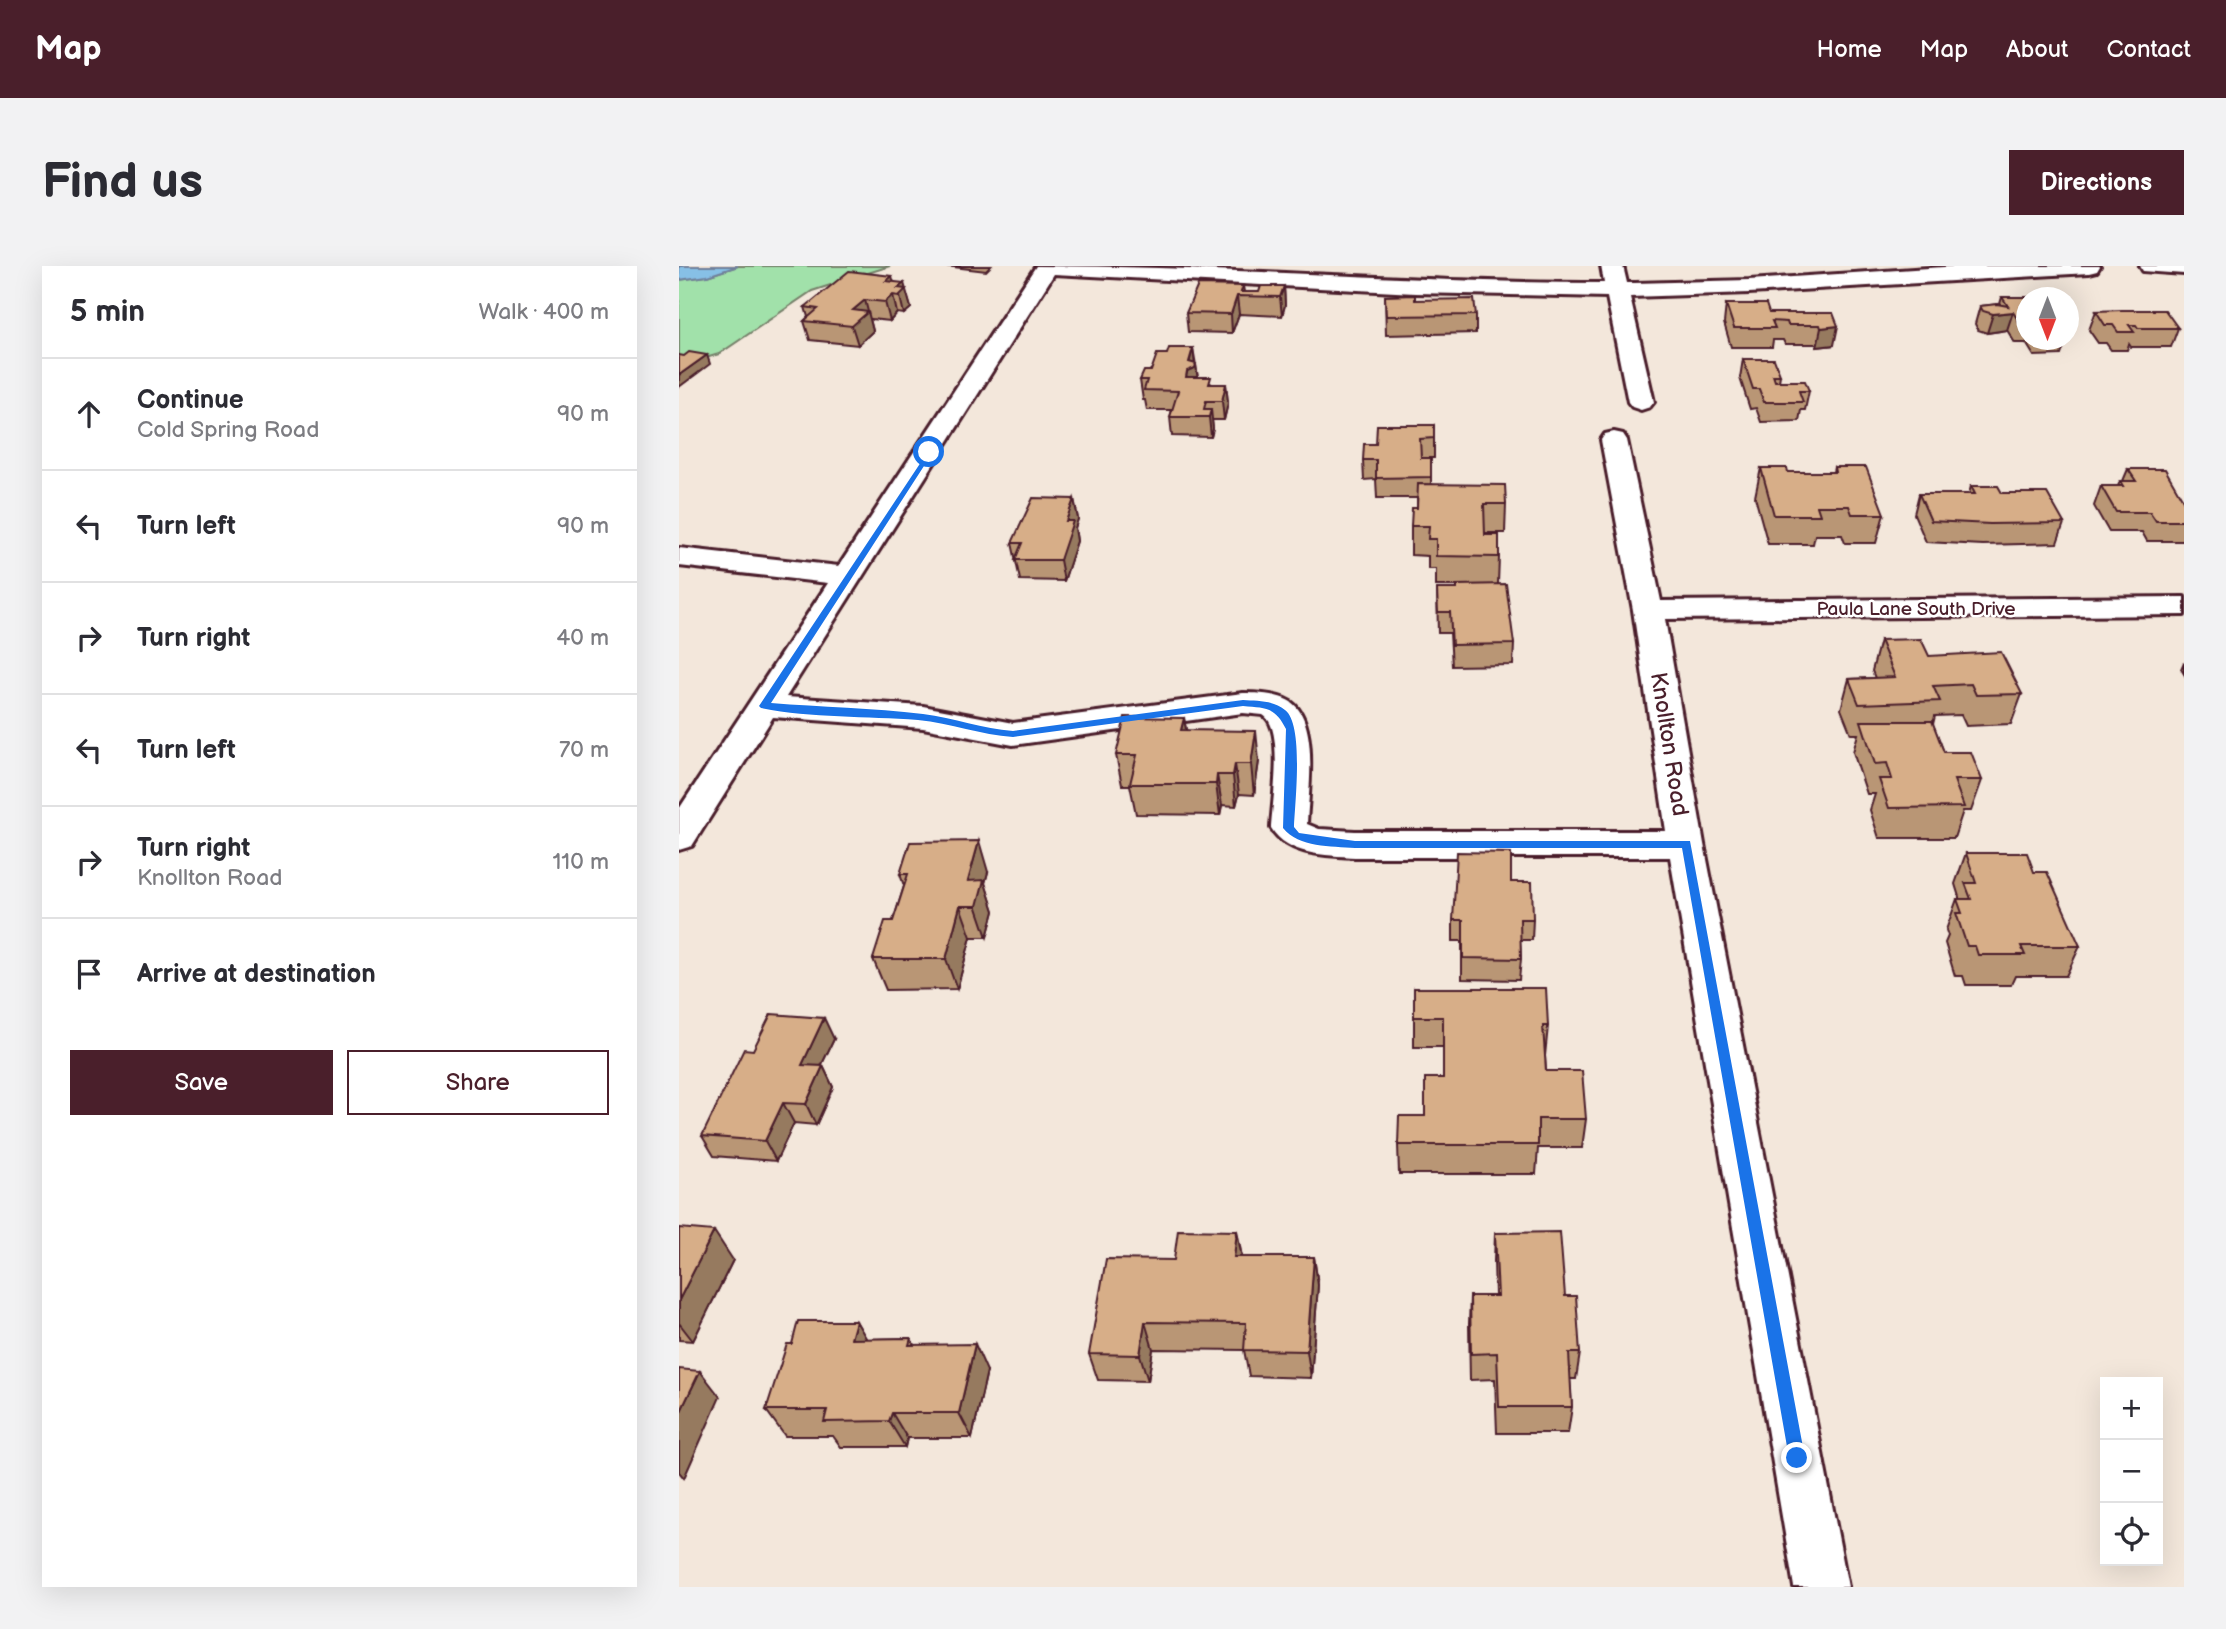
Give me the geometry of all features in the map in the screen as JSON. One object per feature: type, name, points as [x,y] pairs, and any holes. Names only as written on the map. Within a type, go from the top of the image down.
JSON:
[{"type":"street","points":[[679,837],[1048,266],[1432,286],[1580,289],[1614,278],[1843,282],[2089,266]]},
{"type":"street","points":[[1576,266],[1580,289]]},
{"type":"street","points":[[2151,266],[2184,267]]},
{"type":"street","points":[[1614,278],[1641,402]]},
{"type":"street","name":"Knollton Road","points":[[1614,440],[1648,610],[1686,844],[1821,1587]]},
{"type":"street","points":[[679,557],[848,576]]},
{"type":"street","name":"Paula Lane South Drive","points":[[1648,610],[2184,606]]},
{"type":"street","points":[[764,706],[921,717],[961,723],[990,733],[1013,734],[1243,703],[1268,705],[1283,713],[1291,729],[1289,828],[1296,835],[1308,839],[1355,844],[1686,844]]},
{"type":"green space","points":[[738,266],[890,266],[812,291],[719,354],[679,366],[679,280],[707,276]]},
{"type":"water","points":[[679,266],[738,266],[707,276],[679,280]]},
{"type":"building","points":[[849,271],[892,276],[886,281],[904,283],[898,288],[906,289],[899,296],[893,295],[885,302],[865,300],[853,310],[868,312],[852,326],[804,321],[818,309],[805,307]]},
{"type":"building","points":[[1198,285],[1243,286],[1241,292],[1259,292],[1261,286],[1284,286],[1280,297],[1237,296],[1231,314],[1186,313]]},
{"type":"building","points":[[1415,295],[1415,300],[1474,299],[1476,315],[1386,316],[1385,296]]},
{"type":"building","points":[[2002,297],[2016,297],[2016,317],[2013,312],[1993,314],[1983,311],[1980,306],[1997,304],[2008,306]]},
{"type":"building","points":[[1726,304],[1766,304],[1769,313],[1833,313],[1838,326],[1821,328],[1820,325],[1788,325],[1787,322],[1772,321],[1775,328],[1734,328]]},
{"type":"building","points":[[2165,310],[2178,328],[2138,328],[2136,325],[2129,325],[2134,332],[2118,332],[2113,325],[2105,325],[2096,311]]},
{"type":"building","points":[[1169,348],[1193,348],[1189,362],[1196,364],[1195,368],[1187,371],[1186,377],[1211,377],[1209,384],[1226,384],[1222,401],[1206,401],[1204,409],[1211,409],[1209,417],[1170,417],[1178,391],[1144,390],[1147,380],[1140,380],[1144,371],[1151,371],[1157,354],[1167,354]]},
{"type":"building","points":[[689,352],[707,355],[679,375],[679,355],[684,356]]},
{"type":"building","points":[[1743,359],[1774,359],[1780,375],[1773,375],[1775,381],[1805,381],[1809,391],[1799,391],[1803,402],[1764,402],[1759,389],[1753,389]]},
{"type":"building","points":[[1377,425],[1434,425],[1434,438],[1420,439],[1421,458],[1431,458],[1431,477],[1376,478],[1376,460],[1363,460],[1364,444],[1376,444]]},
{"type":"building","points":[[1834,467],[1866,467],[1884,514],[1852,514],[1849,506],[1817,506],[1820,515],[1774,515],[1761,468],[1787,468],[1788,472],[1835,472]]},
{"type":"building","points":[[2128,469],[2165,469],[2184,502],[2184,521],[2156,521],[2150,512],[2116,512],[2101,486],[2123,486],[2120,481],[2136,481]]},
{"type":"building","points":[[1418,484],[1505,485],[1506,504],[1484,504],[1485,535],[1499,535],[1499,557],[1436,556],[1436,539],[1428,539],[1429,526],[1411,526],[1412,508],[1417,508]]},
{"type":"building","points":[[1971,486],[1998,486],[2002,493],[2047,493],[2064,523],[1990,524],[1931,521],[1919,494],[1975,494]]},
{"type":"building","points":[[1033,498],[1074,499],[1066,521],[1073,521],[1060,560],[1015,560],[1022,543],[1012,543]]},
{"type":"building","points":[[1506,584],[1514,644],[1452,645],[1450,612],[1438,612],[1437,589],[1457,589],[1457,585]]},
{"type":"building","points":[[1921,639],[1929,656],[2001,652],[2022,694],[1976,695],[1971,684],[1933,686],[1940,701],[1859,704],[1849,679],[1895,677],[1880,640]]},
{"type":"building","points":[[1125,717],[1184,718],[1181,730],[1256,731],[1251,764],[1235,764],[1233,775],[1217,775],[1216,784],[1130,784],[1137,755],[1116,755]]},
{"type":"building","points":[[1861,721],[1932,721],[1944,752],[1971,752],[1982,780],[1954,780],[1964,807],[1889,808],[1879,779],[1892,779],[1887,763],[1875,764]]},
{"type":"building","points":[[979,841],[968,881],[984,880],[977,906],[960,906],[946,959],[873,959],[885,921],[893,921],[908,874],[900,874],[910,842]]},
{"type":"building","points":[[1457,852],[1511,853],[1511,882],[1532,882],[1533,919],[1520,919],[1521,959],[1463,958],[1463,920],[1453,920]]},
{"type":"building","points":[[1966,853],[2027,853],[2034,872],[2047,872],[2080,946],[2021,946],[2025,955],[1978,955],[1975,946],[1967,946],[1956,913],[1962,913],[1957,899],[1971,899],[1965,883],[1976,883]]},
{"type":"building","points":[[1414,988],[1546,988],[1548,1026],[1543,1026],[1546,1071],[1582,1071],[1586,1119],[1538,1119],[1538,1145],[1398,1145],[1399,1116],[1425,1116],[1425,1078],[1443,1078],[1443,1017],[1414,1017]]},
{"type":"building","points":[[771,1014],[824,1018],[802,1065],[823,1066],[806,1104],[783,1103],[765,1141],[702,1136],[744,1049],[753,1050]]},
{"type":"building","points":[[679,1228],[714,1231],[679,1300]]},
{"type":"building","points":[[1178,1230],[1237,1231],[1234,1257],[1314,1257],[1307,1351],[1244,1350],[1246,1323],[1145,1322],[1140,1355],[1089,1354],[1106,1259],[1174,1260]]},
{"type":"building","points":[[1560,1232],[1565,1296],[1576,1296],[1580,1353],[1569,1353],[1572,1407],[1499,1407],[1497,1353],[1471,1354],[1470,1296],[1498,1296],[1495,1233]]},
{"type":"building","points":[[798,1321],[856,1321],[851,1339],[911,1338],[909,1345],[975,1344],[959,1413],[892,1413],[889,1421],[824,1422],[827,1410],[766,1410],[787,1344],[792,1344]]},
{"type":"building","points":[[679,1369],[700,1371],[679,1415]]},
{"type":"route","points":[[929,452],[764,706],[921,717],[961,723],[990,733],[1013,734],[1243,703],[1268,705],[1283,713],[1291,729],[1289,828],[1296,835],[1308,839],[1355,844],[1686,844],[1797,1458]]}]
